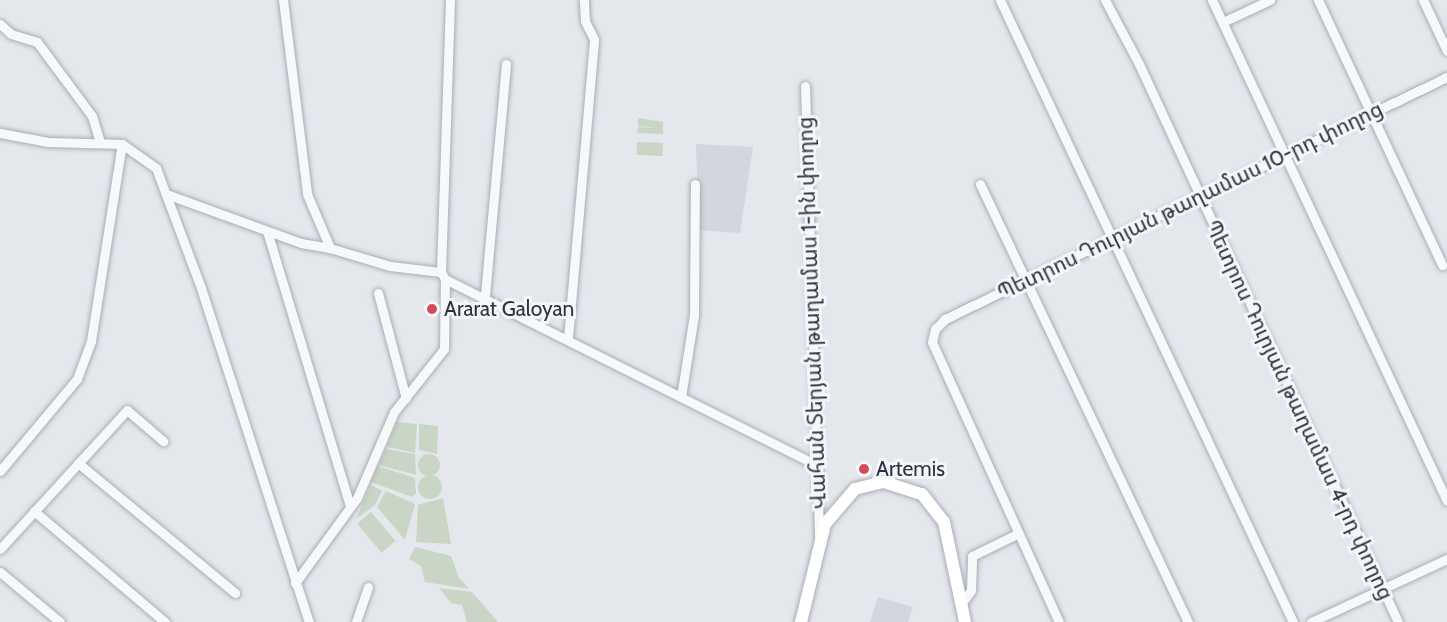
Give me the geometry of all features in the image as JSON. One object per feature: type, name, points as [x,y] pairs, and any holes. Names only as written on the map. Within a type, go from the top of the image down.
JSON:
[{"type":"main road","points":[[801,622],[819,541],[836,507],[855,489],[884,482],[911,488],[935,507],[944,522],[964,622]]},
{"type":"street","points":[[283,0],[307,194],[321,233],[330,248]]},
{"type":"street","points":[[295,583],[350,506],[406,398],[444,349],[443,275],[450,0]]},
{"type":"street","points":[[568,338],[594,39],[585,21],[584,0]]},
{"type":"street","points":[[1000,0],[1116,239],[1293,622]]},
{"type":"street","name":"Պետրոս Դուրյան թաղամաս 4-րդ փողոց","points":[[1105,0],[1398,622]]},
{"type":"street","points":[[1212,0],[1447,501]]},
{"type":"street","points":[[1223,22],[1270,0]]},
{"type":"street","points":[[1318,0],[1442,265]]},
{"type":"street","points":[[1423,0],[1447,51]]},
{"type":"street","points":[[0,24],[11,34],[37,42],[92,116],[100,142]]},
{"type":"street","points":[[485,295],[506,64]]},
{"type":"street","name":"Պետրոս Դուրյան թաղամաս 10-րդ փողոց","points":[[1017,534],[932,342],[935,329],[945,319],[1116,239],[1447,77]]},
{"type":"street","name":"Վահան Տերյան թաղամաս 1-ին փողոց","points":[[805,86],[819,541]]},
{"type":"street","points":[[0,133],[48,142],[122,144],[156,168],[169,195],[309,622]]},
{"type":"street","points":[[0,471],[66,398],[88,351],[122,144]]},
{"type":"street","points":[[681,397],[694,315],[695,184]]},
{"type":"street","points":[[980,184],[1188,622]]},
{"type":"street","points":[[169,195],[267,231],[390,266],[443,275],[816,465]]},
{"type":"street","points":[[267,231],[350,506]]},
{"type":"street","points":[[378,293],[406,398]]},
{"type":"street","points":[[0,549],[127,410],[163,441]]},
{"type":"street","points":[[78,464],[235,593]]},
{"type":"street","points":[[34,511],[165,622]]},
{"type":"street","points":[[961,604],[971,590],[972,556],[1017,534],[1059,622]]},
{"type":"street","points":[[1311,622],[1447,559]]},
{"type":"street","points":[[0,572],[60,622]]},
{"type":"street","points":[[356,622],[368,587]]},
{"type":"shaded area","points":[[696,144],[753,147],[740,233],[699,230]]},
{"type":"shaded area","points":[[878,597],[913,607],[908,622],[870,622]]},
{"type":"green space","points":[[638,118],[663,122],[663,134],[637,133],[638,127],[660,128],[638,126]]},
{"type":"green space","points":[[637,142],[663,143],[663,156],[637,155]]},
{"type":"green space","points":[[397,422],[417,424],[415,453],[387,447]]},
{"type":"green space","points":[[419,424],[438,426],[437,454],[419,450]]},
{"type":"green space","points":[[386,449],[415,454],[416,475],[379,465]]},
{"type":"green space","points":[[425,454],[433,454],[440,461],[440,469],[433,476],[425,476],[418,469],[418,461]]},
{"type":"green space","points":[[378,466],[415,478],[416,494],[412,497],[371,482]]},
{"type":"green space","points":[[430,475],[439,478],[442,487],[439,496],[430,499],[421,496],[418,487],[421,478]]},
{"type":"green space","points":[[371,485],[382,491],[375,505],[356,519]]},
{"type":"green space","points":[[386,491],[415,504],[405,540],[377,507]]},
{"type":"green space","points":[[443,498],[451,544],[416,542],[418,505]]},
{"type":"green space","points":[[371,512],[395,541],[382,553],[357,524]]},
{"type":"green space","points":[[415,547],[451,556],[459,578],[469,589],[425,582],[421,566],[409,559]]},
{"type":"green space","points":[[439,588],[472,592],[498,622],[467,622],[462,605],[451,603]]},
{"type":"place","name":"Ararat Galoyan","points":[[432,309]]},
{"type":"place","name":"Artemis","points":[[864,469]]}]
